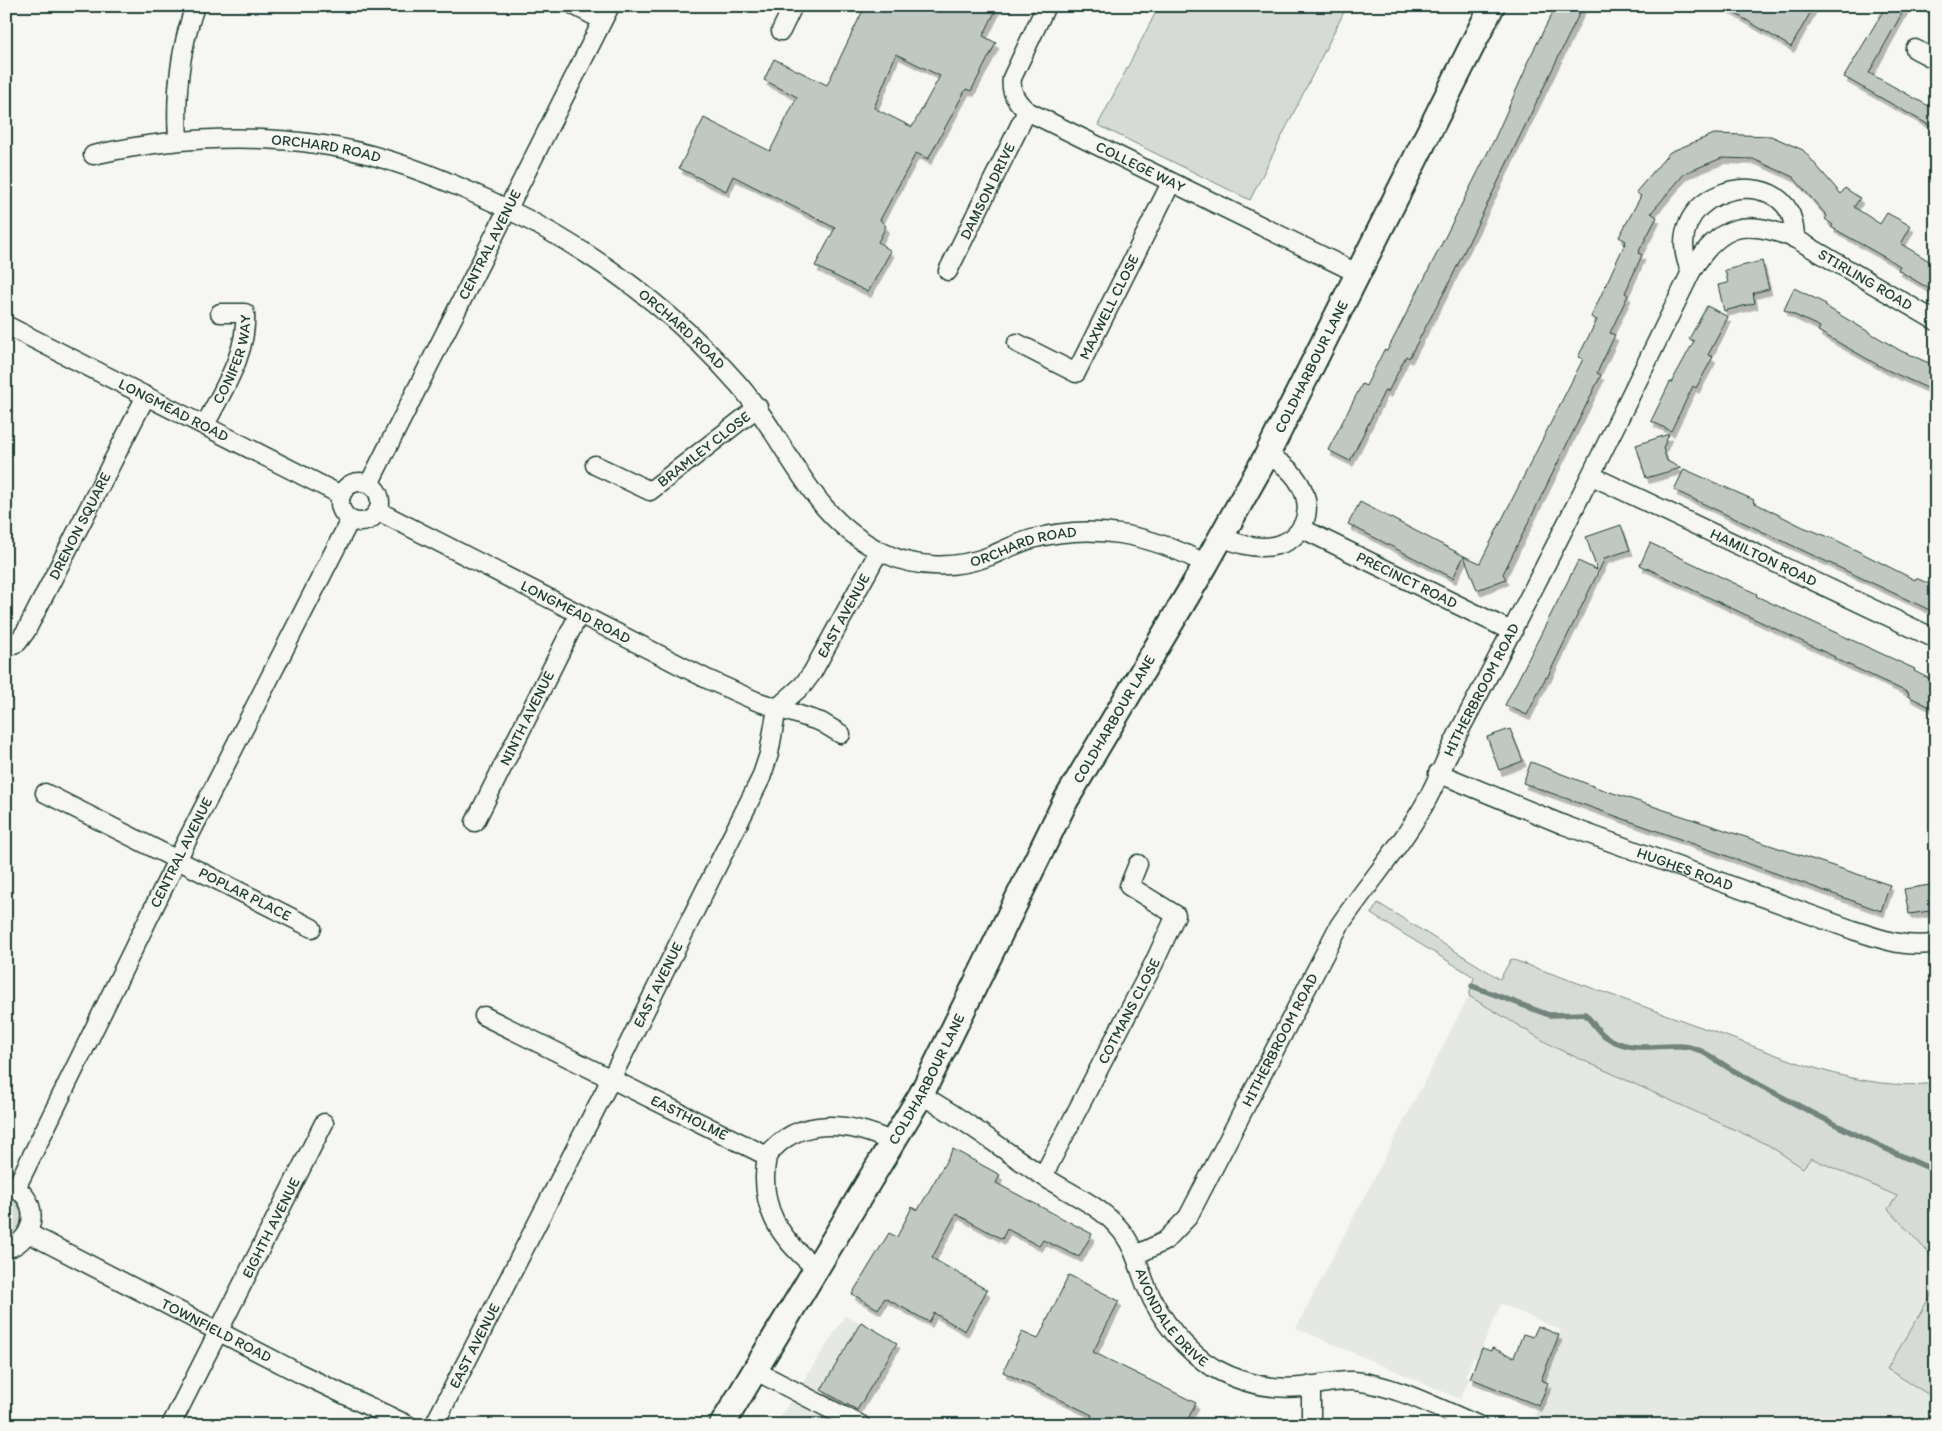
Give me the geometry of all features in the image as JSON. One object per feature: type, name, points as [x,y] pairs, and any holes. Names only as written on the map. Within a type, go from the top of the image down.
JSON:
[{"type":"street","points":[[178,140],[177,118],[181,66],[195,6]]},
{"type":"street","points":[[575,6],[606,13]]},
{"type":"street","points":[[781,31],[793,6]]},
{"type":"street","name":"COLLEGE WAY","points":[[1046,6],[1012,78],[1011,85],[1015,98],[1027,111],[1359,274]]},
{"type":"street","name":"COLDHARBOUR LANE","points":[[722,1425],[921,1095],[1062,808],[1222,537],[1267,455],[1492,6]]},
{"type":"street","name":"CENTRAL AVENUE","points":[[369,484],[606,13]]},
{"type":"street","points":[[1915,49],[1935,59]]},
{"type":"street","name":"DAMSON DRIVE","points":[[948,271],[1027,111]]},
{"type":"street","name":"ORCHARD ROAD","points":[[93,155],[178,140],[243,138],[294,141],[345,149],[417,170],[508,209],[558,235],[648,297],[697,341],[758,407],[817,501],[850,532],[879,551],[910,563],[951,565],[976,560],[1032,539],[1052,535],[1105,532],[1161,542],[1206,564]]},
{"type":"street","name":"MAXWELL CLOSE","points":[[1017,343],[1076,373],[1171,183]]},
{"type":"street","points":[[1691,272],[1683,248],[1687,222],[1698,208],[1725,192],[1745,189],[1757,190],[1778,199],[1790,214],[1796,239]]},
{"type":"street","name":"STIRLING ROAD","points":[[1691,272],[1710,244],[1726,232],[1738,228],[1755,227],[1772,230],[1796,239],[1936,321]]},
{"type":"street","name":"HITHERBROOM ROAD","points":[[1136,1255],[1166,1242],[1188,1217],[1339,926],[1361,893],[1397,849],[1422,810],[1438,773],[1592,476],[1691,272]]},
{"type":"street","name":"CONIFER WAY","points":[[205,425],[241,351],[245,334],[245,313],[220,313]]},
{"type":"street","name":"LONGMEAD ROAD","points":[[6,325],[341,495]]},
{"type":"street","name":"DRENON SQUARE","points":[[6,648],[18,642],[26,631],[146,396]]},
{"type":"street","name":"BRAMLEY CLOSE","points":[[595,465],[650,491],[758,407]]},
{"type":"street","points":[[1222,537],[1245,546],[1273,547],[1292,539],[1301,528],[1307,509],[1302,492],[1285,466],[1267,455]]},
{"type":"street","name":"HAMILTON ROAD","points":[[1592,476],[1936,639]]},
{"type":"street","points":[[353,483],[369,484],[379,496],[378,511],[366,521],[350,520],[340,506],[341,495],[353,483]]},
{"type":"street","name":"LONGMEAD ROAD","points":[[378,511],[707,679],[743,696],[808,717],[842,734]]},
{"type":"street","name":"CENTRAL AVENUE","points":[[28,1233],[32,1223],[30,1206],[25,1196],[11,1186],[350,520]]},
{"type":"street","name":"PRECINCT ROAD","points":[[1301,528],[1512,632]]},
{"type":"street","name":"EAST AVENUE","points":[[434,1425],[761,778],[769,754],[777,708],[803,685],[812,673],[879,551]]},
{"type":"street","name":"NINTH AVENUE","points":[[475,822],[579,614]]},
{"type":"street","name":"HUGHES ROAD","points":[[1438,773],[1564,825],[1853,930],[1894,943],[1918,945],[1936,943]]},
{"type":"street","name":"POPLAR PLACE","points":[[45,793],[312,928]]},
{"type":"street","name":"COTMANS CLOSE","points":[[1043,1176],[1154,963],[1176,915],[1129,886],[1138,864]]},
{"type":"street","name":"EASTHOLME","points":[[484,1016],[767,1156]]},
{"type":"street","name":"AVONDALE DRIVE","points":[[921,1095],[940,1105],[1043,1176],[1102,1212],[1126,1236],[1136,1255],[1148,1289],[1162,1314],[1179,1338],[1207,1363],[1238,1379],[1257,1385],[1284,1387],[1343,1381],[1372,1384],[1478,1425]]},
{"type":"street","name":"EIGHTH AVENUE","points":[[171,1425],[324,1123]]},
{"type":"street","points":[[817,1268],[791,1247],[774,1224],[765,1188],[767,1156],[790,1137],[820,1126],[858,1129],[871,1132],[892,1142]]},
{"type":"street","points":[[6,1249],[20,1243],[28,1233]]},
{"type":"street","name":"TOWNFIELD ROAD","points":[[28,1233],[299,1373],[408,1425]]},
{"type":"street","points":[[754,1370],[861,1425]]},
{"type":"street","points":[[1311,1385],[1311,1425]]},
{"type":"shaded area","points":[[1159,6],[1347,6],[1250,200],[1098,125]]},
{"type":"shaded area","points":[[1378,903],[1500,979],[1511,959],[1822,1070],[1850,1078],[1879,1083],[1907,1085],[1936,1083],[1936,1261],[1888,1209],[1897,1196],[1811,1158],[1803,1168],[1768,1145],[1554,1047],[1469,996],[1474,977],[1371,914]]},
{"type":"shaded area","points":[[1469,996],[1554,1047],[1768,1145],[1803,1168],[1811,1158],[1936,1214],[1936,1425],[1531,1425],[1548,1384],[1541,1380],[1561,1330],[1501,1304],[1477,1359],[1473,1358],[1465,1376],[1470,1378],[1460,1399],[1296,1328]]},
{"type":"shaded area","points":[[6,1195],[17,1203],[21,1214],[21,1224],[16,1233],[6,1239]]},
{"type":"shaded area","points":[[1936,1270],[1936,1399],[1887,1369],[1934,1290]]},
{"type":"shaded area","points":[[845,1316],[897,1343],[848,1425],[775,1425]]},
{"type":"building","points":[[865,6],[998,6],[983,36],[996,43],[971,91],[966,89],[928,159],[916,153],[880,220],[886,226],[878,242],[891,251],[868,292],[815,266],[835,228],[733,176],[726,191],[679,168],[704,118],[770,151],[797,97],[764,80],[774,59],[827,85]],"holes":[[[896,54],[940,76],[912,127],[874,108]]]},
{"type":"building","points":[[1556,6],[1583,6],[1446,289],[1409,358],[1406,356],[1388,392],[1385,390],[1350,461],[1328,450],[1362,384],[1366,386],[1384,350],[1387,351],[1423,281],[1495,138],[1526,65]]},
{"type":"building","points":[[1723,6],[1814,6],[1791,47]]},
{"type":"building","points":[[1886,6],[1906,6],[1869,73],[1936,110],[1936,129],[1844,77]]},
{"type":"building","points":[[1714,134],[1771,136],[1803,150],[1841,194],[1845,188],[1860,198],[1854,207],[1880,224],[1887,213],[1911,226],[1901,244],[1936,265],[1936,293],[1898,270],[1900,266],[1831,227],[1833,225],[1825,219],[1827,216],[1793,177],[1753,159],[1722,158],[1685,173],[1651,213],[1657,217],[1638,253],[1642,255],[1625,293],[1628,295],[1610,333],[1615,335],[1597,373],[1601,375],[1503,574],[1506,579],[1477,590],[1464,556],[1480,563],[1583,359],[1578,357],[1597,320],[1591,317],[1626,241],[1619,237],[1641,196],[1636,192],[1670,152]]},
{"type":"building","points":[[1762,261],[1769,289],[1753,293],[1755,303],[1724,311],[1718,285],[1728,283],[1725,270]]},
{"type":"building","points":[[1794,288],[1826,304],[1825,306],[1901,351],[1936,366],[1936,392],[1885,369],[1818,331],[1820,327],[1784,310]]},
{"type":"building","points":[[1707,306],[1728,317],[1708,355],[1713,357],[1696,388],[1693,386],[1671,431],[1651,421],[1670,382],[1694,341],[1689,339]]},
{"type":"building","points":[[1669,434],[1663,448],[1667,461],[1681,468],[1646,478],[1636,445]]},
{"type":"building","points":[[1684,469],[1754,500],[1753,502],[1803,527],[1834,539],[1915,580],[1916,578],[1936,587],[1936,613],[1674,490]]},
{"type":"building","points":[[1360,502],[1464,556],[1453,578],[1348,524]]},
{"type":"building","points":[[1621,525],[1630,550],[1605,558],[1527,715],[1505,705],[1578,561],[1597,570],[1586,537]]},
{"type":"building","points":[[1650,543],[1757,594],[1756,596],[1915,669],[1914,671],[1936,682],[1936,710],[1908,696],[1909,693],[1640,565]]},
{"type":"building","points":[[1510,729],[1523,761],[1499,770],[1487,737]]},
{"type":"building","points":[[1531,762],[1598,788],[1890,885],[1881,911],[1523,783]]},
{"type":"building","points":[[1936,884],[1936,910],[1909,914],[1904,889]]},
{"type":"building","points":[[953,1149],[1000,1175],[996,1183],[1092,1234],[1079,1257],[1043,1240],[1039,1246],[1007,1229],[1002,1239],[956,1214],[932,1258],[987,1290],[965,1331],[934,1313],[929,1322],[885,1298],[878,1309],[852,1294],[889,1233],[897,1237],[912,1207],[918,1210]]},
{"type":"building","points":[[1069,1275],[1119,1301],[1093,1352],[1196,1403],[1185,1425],[1088,1425],[1092,1415],[1003,1372],[1022,1332],[1038,1339]]},
{"type":"building","points":[[861,1322],[897,1343],[857,1410],[821,1390]]},
{"type":"building","points":[[1538,1326],[1559,1335],[1541,1380],[1548,1383],[1539,1406],[1470,1378],[1482,1348],[1491,1351],[1492,1348],[1514,1357],[1523,1334],[1533,1337]]},
{"type":"waterway","points":[[1472,986],[1549,1015],[1585,1014],[1602,1034],[1617,1043],[1641,1047],[1689,1047],[1701,1051],[1808,1111],[1936,1171]]}]
